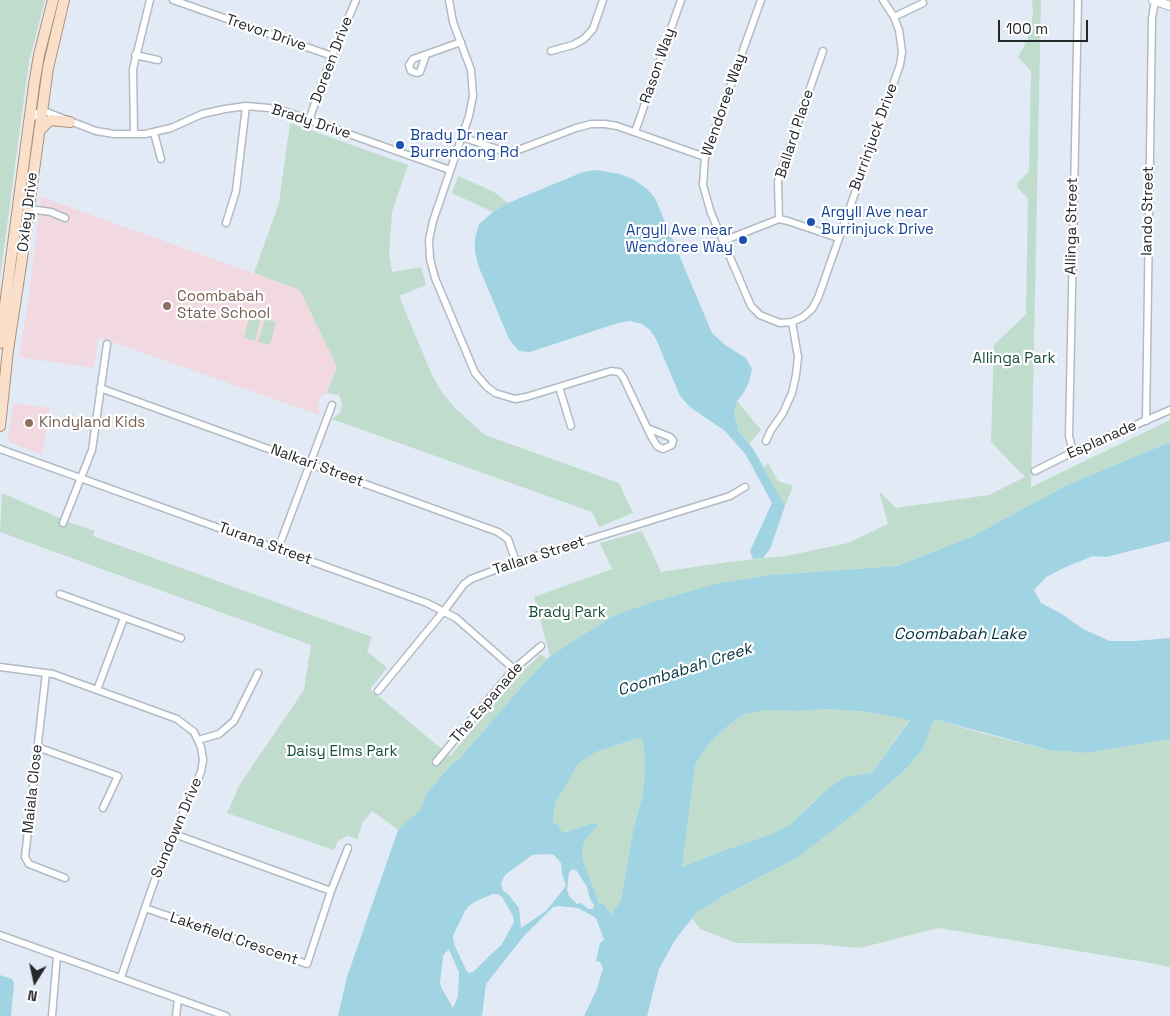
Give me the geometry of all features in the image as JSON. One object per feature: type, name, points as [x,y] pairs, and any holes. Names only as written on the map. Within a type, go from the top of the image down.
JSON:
[{"type":"main road","name":"Oxley Drive","points":[[0,343],[33,92],[39,55],[53,0]]},
{"type":"main road","name":"Oxley Drive","points":[[0,426],[5,372],[48,68],[64,0]]},
{"type":"main road","points":[[33,92],[37,96],[39,93],[48,48],[56,32]]},
{"type":"main road","points":[[39,131],[51,120],[70,122]]},
{"type":"street","points":[[134,134],[132,80],[135,55],[150,0]]},
{"type":"street","name":"Trevor Drive","points":[[173,0],[332,56]]},
{"type":"street","name":"Doreen Drive","points":[[309,120],[332,56],[356,0]]},
{"type":"street","points":[[449,0],[453,22],[471,70],[474,87],[472,104],[462,137],[432,221],[429,240],[430,259],[435,278],[475,373],[495,393],[515,399],[611,371],[619,372],[647,428]]},
{"type":"street","points":[[551,51],[584,39],[593,30],[603,0]]},
{"type":"street","name":"Rason Way","points":[[635,132],[681,0]]},
{"type":"street","name":"Wendoree Way","points":[[761,0],[705,157],[702,177],[704,193],[751,306],[760,315],[769,320],[780,323],[792,322]]},
{"type":"street","name":"Burrinjuck Drive","points":[[792,322],[812,310],[818,298],[901,59],[901,38],[894,17],[883,0]]},
{"type":"street","name":"Allinga Street","points":[[1073,452],[1069,436],[1078,0]]},
{"type":"street","points":[[1154,0],[1170,6]]},
{"type":"street","name":"Iando Street","points":[[1146,421],[1152,18],[1154,0]]},
{"type":"street","points":[[894,17],[924,2]]},
{"type":"street","points":[[426,55],[461,42]]},
{"type":"street","name":"Ballard Place","points":[[780,219],[778,182],[780,174],[823,51]]},
{"type":"street","points":[[135,55],[158,60]]},
{"type":"street","points":[[226,223],[236,191],[246,106]]},
{"type":"street","name":"Brady Drive","points":[[42,110],[70,122],[104,133],[134,134],[154,133],[171,128],[212,111],[246,106],[276,109],[450,170]]},
{"type":"street","points":[[29,121],[42,110]]},
{"type":"street","points":[[462,137],[508,152],[520,150],[583,126],[605,124],[635,132],[705,157]]},
{"type":"street","points":[[154,133],[161,159]]},
{"type":"street","points":[[29,208],[58,214],[65,218]]},
{"type":"street","points":[[723,241],[780,219],[838,238]]},
{"type":"street","points":[[766,441],[792,393],[796,375],[798,356],[792,322]]},
{"type":"street","points":[[63,523],[92,450],[107,344]]},
{"type":"street","points":[[559,387],[571,426]]},
{"type":"street","name":"Nalkari Street","points":[[100,388],[498,532],[508,540],[516,562]]},
{"type":"street","points":[[278,549],[332,405]]},
{"type":"street","name":"Esplanade","points":[[1035,471],[1073,452],[1170,410]]},
{"type":"street","name":"Turana Street","points":[[0,449],[427,603],[456,618],[514,669]]},
{"type":"street","name":"Tallara Street","points":[[378,691],[464,584],[471,580],[516,562],[730,496],[745,487]]},
{"type":"street","points":[[60,594],[181,638]]},
{"type":"street","points":[[97,690],[124,618]]},
{"type":"street","name":"The Espanade","points":[[436,762],[514,669],[541,646]]},
{"type":"street","points":[[0,667],[53,674],[176,718],[194,732],[198,740],[219,734],[234,721],[258,673]]},
{"type":"street","name":"Maiala Close","points":[[46,673],[25,856],[29,864],[66,878]]},
{"type":"street","name":"Sundown Drive","points":[[121,977],[160,865],[201,772],[203,760],[198,740]]},
{"type":"street","points":[[37,747],[118,776],[103,808]]},
{"type":"street","points":[[174,834],[331,891]]},
{"type":"street","name":"Lakefield Crescent","points":[[145,908],[307,964],[331,891],[348,848]]},
{"type":"street","points":[[0,935],[226,1016]]},
{"type":"street","points":[[52,1016],[57,956]]},
{"type":"street","points":[[176,1016],[178,999]]},
{"type":"shaded area","name":"Coombabah State School","points":[[41,197],[300,290],[337,367],[327,393],[321,396],[318,405],[319,415],[98,337],[94,368],[19,357],[28,303]]},
{"type":"shaded area","name":"Kindyland Kids","points":[[13,403],[50,408],[42,455],[11,443],[8,439]]},
{"type":"green space","points":[[0,0],[45,0],[29,61],[0,278]]},
{"type":"green space","points":[[1032,0],[1041,0],[1031,487],[1170,420],[1170,442],[1065,486],[971,537],[897,566],[771,575],[719,583],[613,616],[550,656],[534,597],[612,569],[600,543],[642,531],[661,572],[786,556],[848,543],[888,524],[879,491],[896,508],[989,495],[1025,477],[991,442],[994,345],[1026,314],[1028,199],[1017,187],[1017,183],[1029,172],[1031,71],[1018,57],[1027,41],[1031,28]]},
{"type":"green space","points":[[290,123],[408,165],[392,212],[389,254],[392,272],[421,267],[426,285],[399,296],[432,375],[443,394],[455,408],[485,435],[619,483],[633,513],[599,527],[592,512],[332,419],[340,413],[342,404],[339,395],[327,393],[337,367],[300,290],[254,273],[279,203]]},
{"type":"green space","points":[[458,176],[494,192],[508,203],[493,212],[452,193]]},
{"type":"green space","points":[[250,315],[261,318],[255,341],[244,338]]},
{"type":"green space","points":[[265,319],[276,322],[270,345],[258,342]]},
{"type":"green space","points":[[737,401],[761,430],[749,444],[739,432],[734,413]]},
{"type":"green space","points":[[768,463],[778,481],[793,486],[785,506],[764,468]]},
{"type":"green space","name":"Daisy Elms Park","points":[[2,493],[71,523],[95,531],[93,536],[372,637],[367,651],[387,668],[370,689],[450,756],[519,675],[541,654],[547,659],[427,793],[420,810],[410,820],[398,830],[372,811],[363,822],[357,839],[347,836],[338,841],[334,850],[227,813],[240,784],[304,690],[311,645],[0,532]]},
{"type":"green space","points":[[827,709],[869,712],[910,719],[872,773],[845,778],[812,803],[788,826],[769,835],[682,867],[695,765],[708,745],[724,729],[744,714],[767,710]]},
{"type":"green space","points":[[934,719],[1049,750],[1086,753],[1170,739],[1170,967],[938,928],[860,948],[817,944],[736,943],[700,929],[692,918],[696,913],[725,895],[797,858],[853,815],[905,770],[923,749]]},
{"type":"green space","points":[[638,738],[643,739],[644,750],[645,773],[642,798],[633,831],[621,900],[611,915],[605,905],[599,903],[583,860],[584,842],[593,823],[563,833],[557,823],[553,823],[555,802],[578,764],[596,752]]},
{"type":"water","points":[[596,170],[620,174],[635,180],[655,198],[712,333],[725,345],[746,358],[752,369],[749,382],[737,401],[734,413],[739,432],[754,450],[785,506],[770,549],[763,558],[753,559],[750,551],[772,503],[746,455],[725,431],[690,407],[680,396],[656,339],[650,330],[642,324],[630,321],[618,323],[530,352],[519,351],[509,339],[478,265],[475,252],[475,238],[479,224],[493,212],[508,203],[583,172]]},
{"type":"water","name":"Coombabah Lake","points":[[1170,442],[1170,541],[1106,557],[1093,556],[1046,577],[1034,590],[1041,603],[1062,614],[1083,629],[1110,641],[1170,638],[1170,739],[1086,753],[1049,750],[934,719],[923,749],[905,770],[853,815],[797,858],[725,895],[696,913],[675,940],[659,969],[647,1016],[584,1016],[597,989],[603,968],[600,962],[596,961],[600,943],[604,940],[596,918],[578,908],[558,906],[553,907],[524,936],[486,984],[482,1016],[338,1016],[347,977],[398,830],[420,810],[427,793],[550,656],[613,616],[719,583],[771,575],[897,566],[971,537],[1065,486]],"holes":[[[827,709],[869,712],[910,720],[872,773],[846,777],[829,788],[788,826],[769,835],[682,867],[695,765],[708,745],[724,729],[744,714],[767,710]],[[638,738],[642,739],[645,773],[642,798],[633,831],[621,900],[611,915],[605,905],[599,903],[583,860],[584,842],[598,824],[593,823],[563,833],[557,823],[553,823],[555,802],[578,764],[596,752]],[[532,855],[554,855],[561,863],[566,886],[546,911],[521,928],[519,908],[508,894],[503,891],[501,883],[505,875]],[[572,869],[577,871],[587,887],[590,899],[594,905],[593,909],[588,909],[581,903],[577,904],[569,896],[567,890],[569,873]],[[493,894],[498,894],[502,897],[513,916],[514,922],[502,944],[470,973],[467,972],[454,944],[453,936],[469,906],[476,901]],[[449,950],[459,972],[458,996],[453,1008],[440,983],[443,956]]]},
{"type":"water","points":[[0,975],[12,979],[14,983],[11,1016],[0,1016]]},
{"type":"place","name":"Brady Dr near Burrendong Rd","points":[[400,145]]},
{"type":"place","name":"Argyll Ave near Burrinjuck Drive","points":[[811,222]]},
{"type":"place","name":"Argyll Ave near Wendoree Way","points":[[743,240]]},
{"type":"place","name":"Coombabah State School","points":[[167,306]]},
{"type":"place","name":"Kindyland Kids","points":[[29,423]]},
{"type":"park label","name":"Allinga Park","points":[[1014,359]]},
{"type":"park label","name":"Brady Park","points":[[567,613]]},
{"type":"water label","name":"Coombabah Creek","points":[[685,670]]}]
